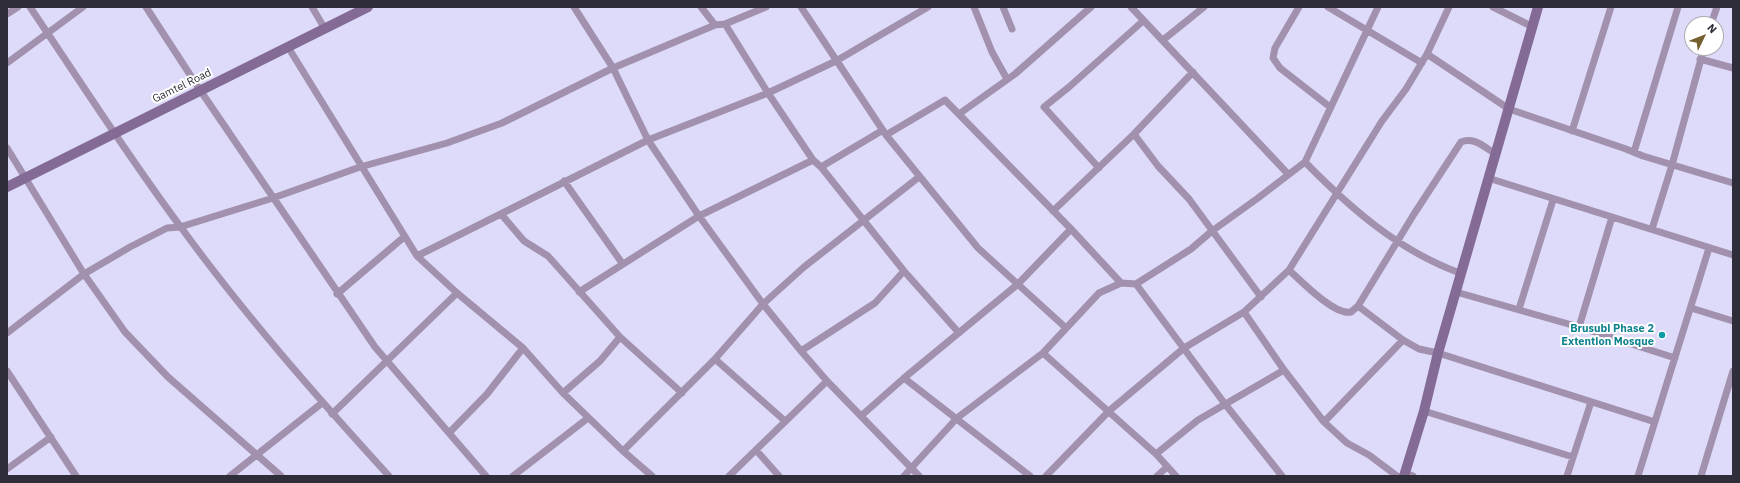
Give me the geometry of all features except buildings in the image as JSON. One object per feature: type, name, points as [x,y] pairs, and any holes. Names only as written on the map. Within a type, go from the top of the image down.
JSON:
[{"type":"street","points":[[7,14],[18,7]]},
{"type":"street","points":[[30,7],[113,133],[180,227],[281,355],[322,403],[389,476]]},
{"type":"street","points":[[7,63],[47,32],[83,7]]},
{"type":"street","points":[[146,7],[337,294],[375,347],[486,476]]},
{"type":"street","points":[[312,7],[325,29]]},
{"type":"street","name":"Gamtel Road","points":[[7,187],[368,7]]},
{"type":"street","points":[[574,7],[613,68],[648,140],[763,304],[827,381],[919,476]]},
{"type":"street","points":[[701,7],[715,25]]},
{"type":"street","points":[[7,333],[84,274],[130,247],[167,228],[180,227],[273,198],[360,167],[447,143],[502,123],[613,68],[715,25],[725,24],[766,7]]},
{"type":"street","points":[[801,7],[885,132],[919,177],[978,248],[1066,328]]},
{"type":"street","points":[[417,256],[648,140],[768,93],[836,61],[928,7]]},
{"type":"street","points":[[974,7],[992,52],[1007,79]]},
{"type":"street","points":[[1004,7],[1012,29]]},
{"type":"street","points":[[959,114],[1007,79],[1091,7]]},
{"type":"street","points":[[1130,7],[1163,40],[1288,174]]},
{"type":"street","points":[[1163,40],[1204,7]]},
{"type":"street","points":[[1299,7],[1275,48],[1273,58],[1280,68],[1330,108]]},
{"type":"street","points":[[1328,7],[1422,63]]},
{"type":"street","points":[[904,476],[957,418],[1043,353],[1099,293],[1121,283],[1136,284],[1191,249],[1212,231],[1305,162],[1378,7]]},
{"type":"street","points":[[1046,476],[1109,411],[1184,348],[1244,312],[1289,270],[1337,195],[1382,120],[1406,89],[1428,54],[1449,7]]},
{"type":"street","points":[[1493,7],[1533,27]]},
{"type":"street","points":[[1244,312],[1284,370],[1324,422],[1347,443],[1405,475],[1424,411],[1460,273],[1538,7]]},
{"type":"street","points":[[1572,131],[1611,7]]},
{"type":"street","points":[[1634,152],[1678,7]]},
{"type":"street","points":[[1099,168],[1044,107],[1069,87],[1143,20]]},
{"type":"street","points":[[725,24],[768,93],[814,160],[864,219],[904,271],[960,333]]},
{"type":"street","points":[[288,47],[360,167],[417,256],[457,293],[522,348],[563,394],[623,451],[652,476]]},
{"type":"street","points":[[1428,54],[1509,109],[1672,165],[1732,181]]},
{"type":"street","points":[[1652,229],[1672,165],[1701,56]]},
{"type":"street","points":[[1700,59],[1733,68]]},
{"type":"street","points":[[1053,211],[1134,134],[1193,72]]},
{"type":"street","points":[[821,167],[945,100],[1071,229],[1121,283]]},
{"type":"street","points":[[1134,134],[1158,166],[1190,199],[1261,297]]},
{"type":"street","points":[[1289,270],[1320,298],[1342,311],[1351,312],[1358,306],[1361,298],[1461,142],[1467,140],[1474,141],[1496,154]]},
{"type":"street","points":[[7,148],[84,274],[116,320],[162,371],[256,455],[282,476]]},
{"type":"street","points":[[579,292],[622,263],[700,216],[814,160]]},
{"type":"street","points":[[1305,162],[1337,195],[1398,242],[1446,268],[1460,273]]},
{"type":"street","points":[[623,451],[715,360],[763,304],[804,267],[919,177]]},
{"type":"street","points":[[1488,178],[1553,200],[1733,255]]},
{"type":"street","points":[[564,181],[622,263]]},
{"type":"street","points":[[1519,309],[1553,200]]},
{"type":"street","points":[[501,214],[524,241],[548,256],[620,337],[682,393]]},
{"type":"street","points":[[1579,327],[1612,217]]},
{"type":"street","points":[[861,416],[904,378],[1018,284],[1071,229]]},
{"type":"street","points":[[337,294],[404,237]]},
{"type":"street","points":[[1638,476],[1709,248]]},
{"type":"street","points":[[801,351],[875,303],[904,271]]},
{"type":"street","points":[[1136,284],[1225,404],[1282,476]]},
{"type":"street","points":[[1456,292],[1579,327],[1675,358]]},
{"type":"street","points":[[332,414],[457,293]]},
{"type":"street","points":[[1358,306],[1404,340],[1419,349],[1438,353],[1655,422]]},
{"type":"street","points":[[1691,308],[1733,321]]},
{"type":"street","points":[[563,394],[600,361],[620,337]]},
{"type":"street","points":[[1324,422],[1404,340]]},
{"type":"street","points":[[449,433],[487,394],[522,348]]},
{"type":"street","points":[[1043,353],[1156,454],[1176,476]]},
{"type":"street","points":[[715,360],[784,421]]},
{"type":"street","points":[[1156,454],[1198,420],[1284,370]]},
{"type":"street","points":[[7,371],[76,476]]},
{"type":"street","points":[[1701,476],[1733,372]]},
{"type":"street","points":[[904,378],[1030,476]]},
{"type":"street","points":[[729,476],[784,421],[827,381]]},
{"type":"street","points":[[1567,476],[1591,402]]},
{"type":"street","points":[[230,476],[322,403]]},
{"type":"street","points":[[1424,411],[1573,457]]},
{"type":"street","points":[[513,476],[588,418]]},
{"type":"street","points":[[7,469],[51,437]]},
{"type":"street","points":[[756,450],[779,476]]},
{"type":"street","points":[[1157,476],[1167,467]]},
{"type":"place","name":"Brusubi Phase 2 Extention Mosque","points":[[1662,335]]}]
